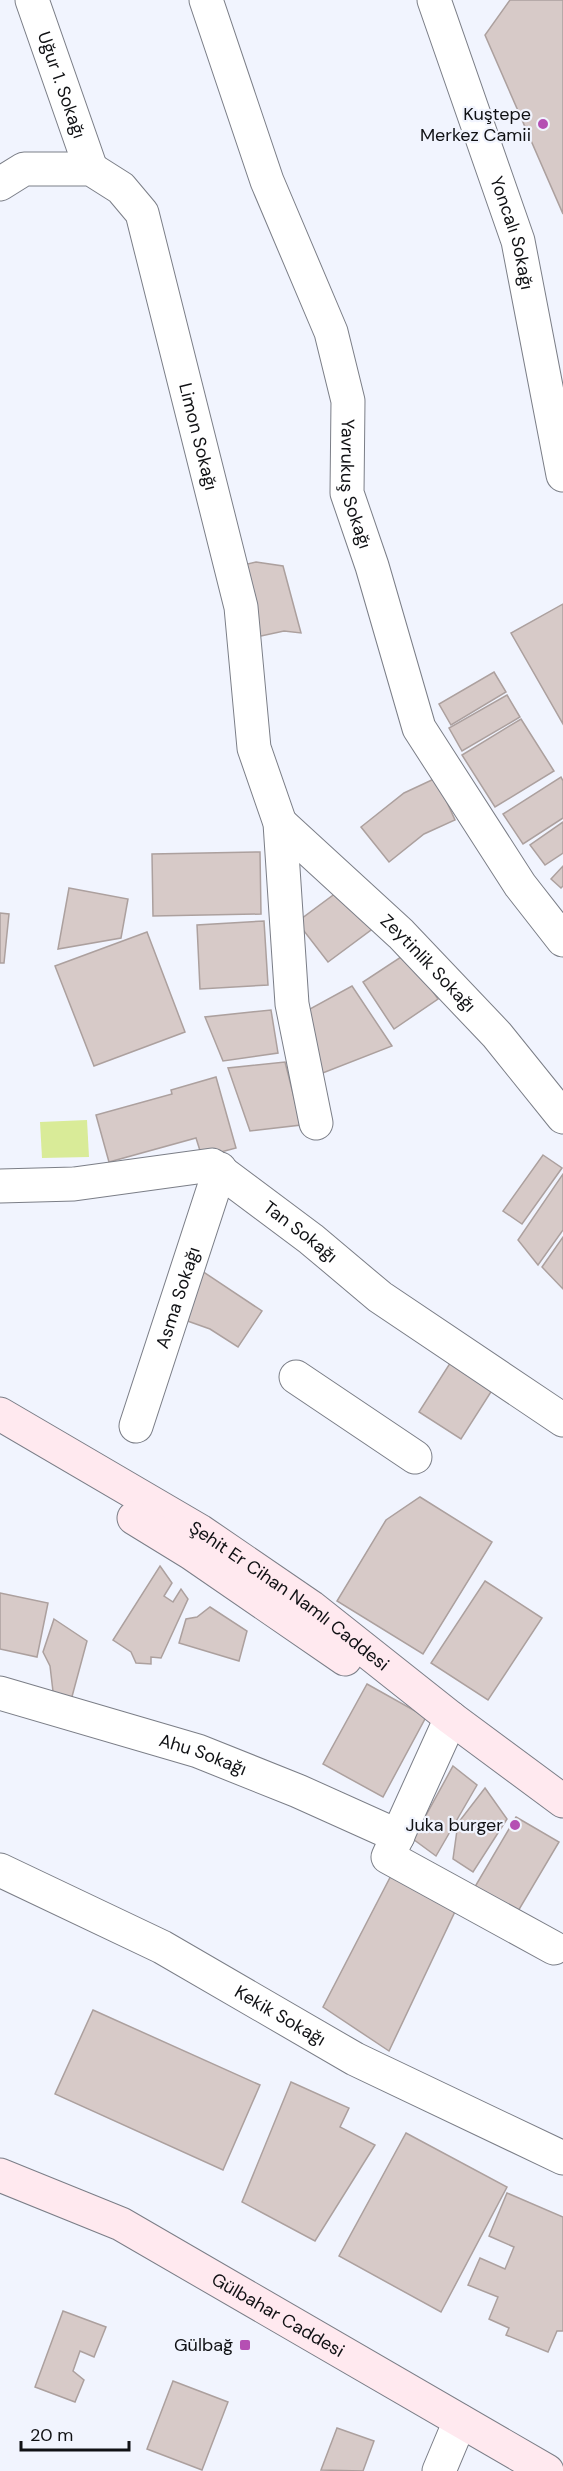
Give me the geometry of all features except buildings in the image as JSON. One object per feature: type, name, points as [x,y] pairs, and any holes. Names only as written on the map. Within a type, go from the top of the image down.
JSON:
[{"type":"street","name":"Uğur 1. Sokağı","points":[[32,0],[91,169]]},
{"type":"street","name":"Yavrukuş Sokağı","points":[[206,0],[267,181],[332,332],[348,401],[346,493],[372,566],[419,728],[520,885],[563,940]]},
{"type":"street","name":"Yoncalı Sokağı","points":[[434,0],[518,242],[563,475]]},
{"type":"street","points":[[0,184],[24,169],[91,169]]},
{"type":"street","name":"Limon Sokağı","points":[[91,169],[121,188],[142,213],[241,607],[254,748],[280,823]]},
{"type":"street","points":[[280,823],[292,1004],[316,1123]]},
{"type":"street","name":"Zeytinlik Sokağı","points":[[280,823],[409,942],[497,1035],[563,1117]]},
{"type":"street","points":[[0,1186],[74,1184],[212,1165],[220,1169]]},
{"type":"street","name":"Tan Sokağı","points":[[220,1169],[311,1239],[380,1297],[563,1420]]},
{"type":"street","name":"Asma Sokağı","points":[[136,1426],[220,1169]]},
{"type":"street","points":[[296,1377],[415,1457]]},
{"type":"street","name":"Şehit Er Cihan Namlı Caddesi","points":[[0,1414],[200,1531],[311,1606],[563,1819]]},
{"type":"street","name":"Şehit Er Cihan Namlı Caddesi","points":[[0,1434],[191,1553],[563,1801]]},
{"type":"street","name":"Ahu Sokağı","points":[[0,1693],[198,1751],[298,1791],[393,1847],[554,1948]]},
{"type":"street","points":[[393,1847],[448,1723]]},
{"type":"street","name":"Kekik Sokağı","points":[[0,1870],[162,1947],[355,2059],[563,2158]]},
{"type":"street","name":"Gülbahar Caddesi","points":[[0,2175],[121,2224],[547,2471]]},
{"type":"street","points":[[439,2471],[460,2421]]},
{"type":"green space","points":[[87,1120],[89,1157],[42,1158],[40,1122]]},
{"type":"place","name":"Kuştepe Merkez Camii","points":[[543,124]]},
{"type":"place","name":"Juka burger","points":[[515,1825]]},
{"type":"place","name":"Gülbağ","points":[[245,2345]]}]
